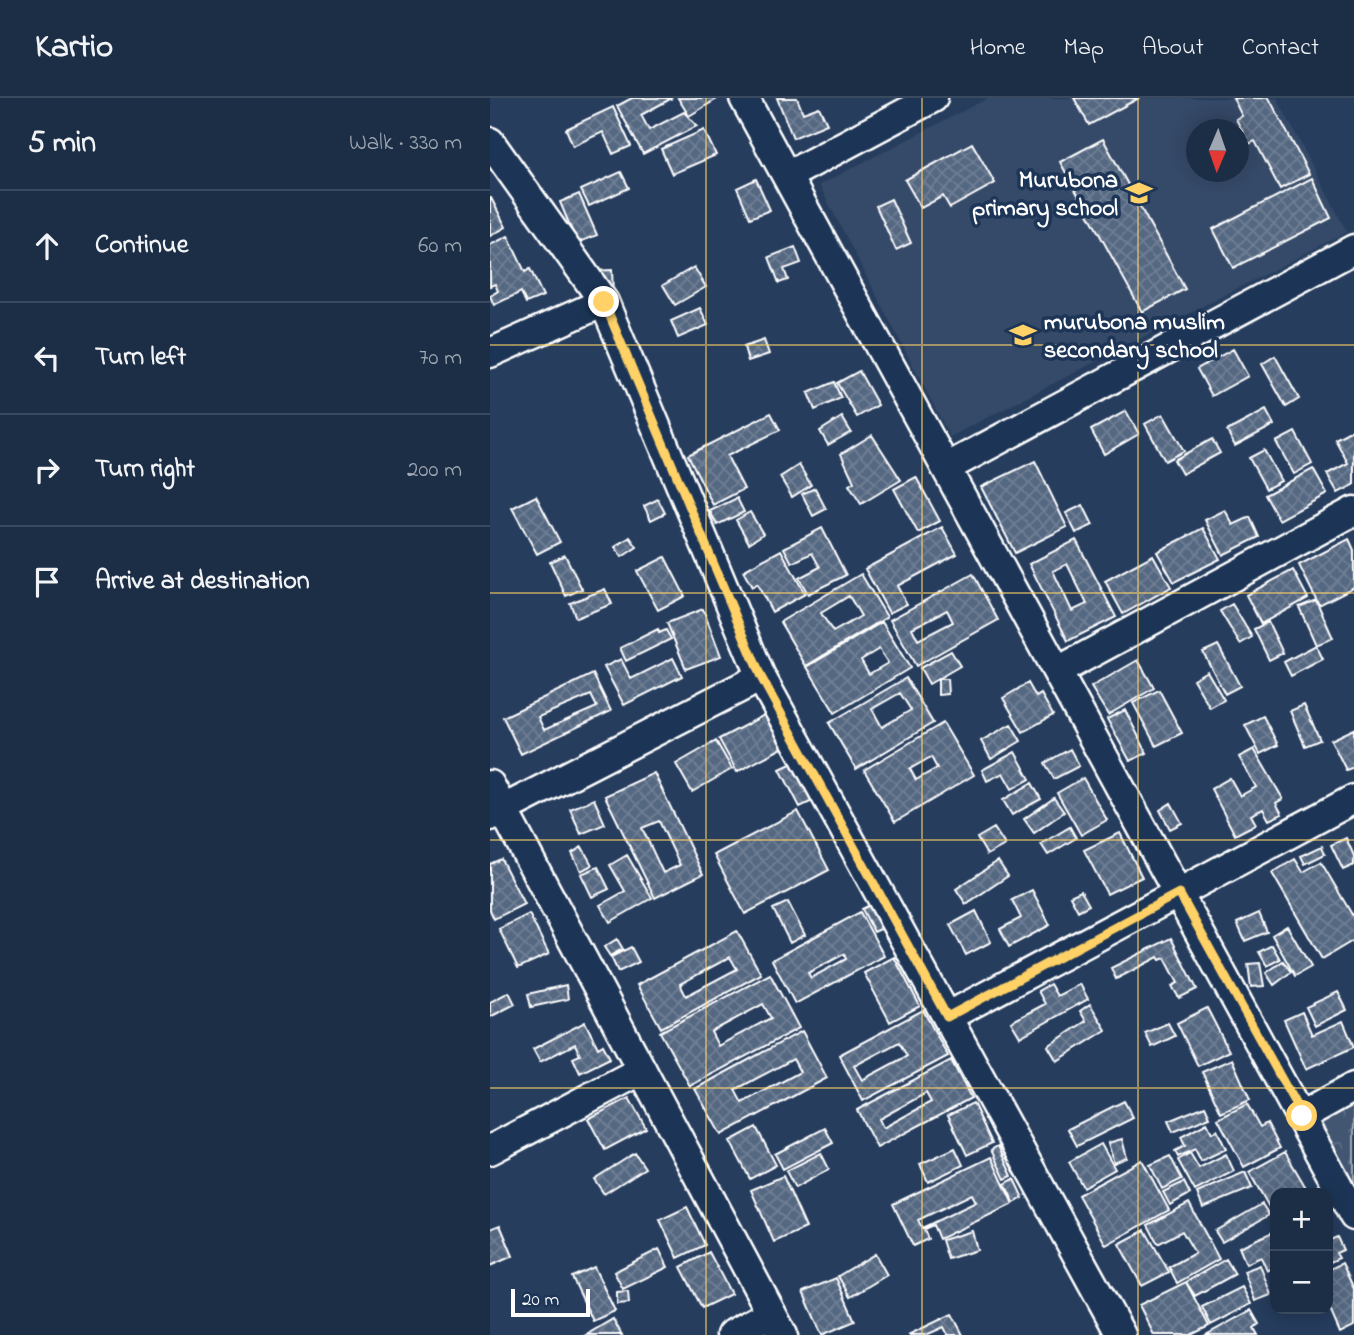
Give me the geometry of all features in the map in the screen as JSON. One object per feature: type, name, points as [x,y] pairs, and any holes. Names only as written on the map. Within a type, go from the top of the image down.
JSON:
[{"type":"street","points":[[744,98],[1302,1116],[1354,1216]]},
{"type":"street","points":[[787,176],[933,98]]},
{"type":"street","points":[[490,142],[604,302],[761,677],[1121,1335]]},
{"type":"street","points":[[946,467],[1354,249]]},
{"type":"street","points":[[490,353],[604,302]]},
{"type":"street","points":[[1058,671],[1354,511]]},
{"type":"street","points":[[497,813],[761,677]]},
{"type":"street","points":[[490,785],[497,813],[642,1070],[777,1324],[731,1335]]},
{"type":"street","points":[[947,1017],[1354,799]]},
{"type":"street","points":[[490,1150],[642,1070]]},
{"type":"street","points":[[1302,1116],[1354,1087]]},
{"type":"shaded area","name":"murubona muslim secondary school","points":[[988,98],[1277,98],[1347,232],[950,437],[819,185]]},
{"type":"green space","points":[[1354,1087],[1354,1216],[1302,1116]]},
{"type":"building","points":[[632,98],[672,98],[641,115],[649,130],[684,112],[697,126],[643,154],[617,106]]},
{"type":"building","points":[[678,98],[717,98],[717,99],[689,116]]},
{"type":"building","points":[[777,98],[797,98],[803,113],[819,107],[827,124],[793,138]]},
{"type":"building","points":[[1074,98],[1139,98],[1089,125]]},
{"type":"building","points":[[1233,98],[1269,98],[1309,174],[1280,189],[1255,141],[1249,144],[1249,119],[1236,119],[1242,116]]},
{"type":"building","points":[[613,107],[631,146],[613,154],[603,132],[573,146],[566,129]]},
{"type":"building","points":[[704,130],[716,155],[672,174],[661,149]]},
{"type":"building","points":[[1103,139],[1185,289],[1142,312],[1060,162]]},
{"type":"building","points":[[972,143],[995,183],[950,208],[943,196],[921,208],[905,180]]},
{"type":"building","points":[[621,172],[629,188],[589,206],[581,190]]},
{"type":"building","points":[[1312,178],[1331,218],[1233,268],[1213,229]]},
{"type":"building","points":[[756,179],[770,210],[750,218],[737,188]]},
{"type":"building","points":[[579,194],[597,235],[577,243],[560,202]]},
{"type":"building","points":[[490,198],[506,227],[490,236]]},
{"type":"building","points":[[891,199],[911,243],[896,250],[876,206]]},
{"type":"building","points":[[508,236],[525,272],[530,269],[543,296],[526,303],[521,292],[494,305],[490,296],[498,291],[495,284],[490,286],[490,245]]},
{"type":"building","points":[[795,247],[801,263],[784,269],[788,280],[779,283],[769,257]]},
{"type":"building","points":[[694,267],[706,287],[675,305],[663,285]]},
{"type":"building","points":[[612,270],[613,294],[593,271]]},
{"type":"building","points":[[700,308],[708,325],[678,338],[671,321]]},
{"type":"building","points":[[764,340],[769,354],[748,361],[744,347]]},
{"type":"building","points":[[1233,349],[1248,376],[1212,396],[1197,369]]},
{"type":"building","points":[[1275,356],[1299,399],[1286,407],[1262,364]]},
{"type":"building","points":[[859,371],[878,405],[857,417],[837,383]]},
{"type":"building","points":[[834,382],[841,398],[815,410],[808,393]]},
{"type":"building","points":[[1266,410],[1274,425],[1235,446],[1227,431]]},
{"type":"building","points":[[1126,411],[1139,434],[1104,454],[1091,430]]},
{"type":"building","points":[[771,413],[780,430],[727,456],[744,489],[713,505],[688,455]]},
{"type":"building","points":[[1163,414],[1184,451],[1165,461],[1145,424]]},
{"type":"building","points":[[842,417],[851,432],[828,445],[820,431]]},
{"type":"building","points":[[1354,429],[1354,485],[1338,493],[1327,474],[1348,463],[1335,439]]},
{"type":"building","points":[[1295,432],[1312,464],[1294,474],[1276,442]]},
{"type":"building","points":[[872,435],[901,480],[861,504],[849,485],[854,482],[841,454]]},
{"type":"building","points":[[1212,439],[1220,453],[1182,474],[1174,460]]},
{"type":"building","points":[[1264,450],[1281,481],[1266,489],[1249,458]]},
{"type":"building","points":[[1035,461],[1067,527],[1015,553],[981,487]]},
{"type":"building","points":[[799,465],[811,485],[792,497],[780,477]]},
{"type":"building","points":[[1313,469],[1327,494],[1279,520],[1265,495]]},
{"type":"building","points":[[916,477],[940,521],[918,533],[894,489]]},
{"type":"building","points":[[815,488],[826,509],[813,516],[802,494]]},
{"type":"building","points":[[536,496],[560,542],[537,554],[512,508]]},
{"type":"building","points":[[737,498],[744,512],[717,525],[710,511]]},
{"type":"building","points":[[658,499],[665,513],[651,520],[644,506]]},
{"type":"building","points":[[1083,505],[1093,525],[1076,533],[1066,513]]},
{"type":"building","points":[[1225,510],[1233,525],[1250,517],[1259,537],[1223,555],[1205,520]]},
{"type":"building","points":[[750,512],[763,534],[749,543],[736,520]]},
{"type":"building","points":[[942,527],[957,554],[897,586],[907,604],[889,613],[865,569]]},
{"type":"building","points":[[822,528],[846,575],[808,594],[799,578],[820,567],[812,553],[792,563],[784,548]]},
{"type":"building","points":[[1203,528],[1220,559],[1174,582],[1157,552]]},
{"type":"building","points":[[630,537],[637,547],[622,557],[615,547]]},
{"type":"building","points":[[1349,539],[1354,550],[1354,587],[1319,605],[1299,565]]},
{"type":"building","points":[[1076,540],[1116,617],[1068,641],[1029,564]],"holes":[[[1067,564],[1087,604],[1072,611],[1053,571]]]},
{"type":"building","points":[[781,550],[805,594],[772,612],[757,584],[752,587],[743,571]]},
{"type":"building","points":[[565,555],[582,589],[566,596],[550,562]]},
{"type":"building","points":[[1153,555],[1171,587],[1123,614],[1105,581]]},
{"type":"building","points":[[665,557],[685,596],[658,610],[637,571]]},
{"type":"building","points":[[1293,570],[1308,598],[1261,624],[1246,595]]},
{"type":"building","points":[[861,574],[887,617],[806,666],[780,622]],"holes":[[[849,596],[861,616],[833,632],[821,613]]]},
{"type":"building","points":[[973,574],[998,620],[916,666],[890,620]],"holes":[[[947,610],[953,622],[918,640],[912,628]]]},
{"type":"building","points":[[605,589],[612,604],[576,618],[570,603]]},
{"type":"building","points":[[1316,600],[1333,638],[1316,645],[1299,607]]},
{"type":"building","points":[[1232,604],[1252,637],[1240,644],[1220,611]]},
{"type":"building","points":[[703,609],[721,656],[686,669],[667,623]]},
{"type":"building","points":[[882,622],[910,668],[835,713],[807,667]],"holes":[[[879,649],[888,663],[869,674],[861,660]]]},
{"type":"building","points":[[1268,622],[1283,653],[1269,660],[1254,629]]},
{"type":"building","points":[[658,629],[659,633],[666,630],[671,639],[626,661],[620,648]]},
{"type":"building","points":[[1218,645],[1240,686],[1225,694],[1203,652]]},
{"type":"building","points":[[1316,645],[1323,659],[1291,676],[1284,662]]},
{"type":"building","points":[[951,651],[960,666],[929,684],[920,668]]},
{"type":"building","points":[[673,658],[682,676],[624,705],[604,667],[621,659],[631,679]]},
{"type":"building","points":[[1138,660],[1154,688],[1108,715],[1091,687]]},
{"type":"building","points":[[1207,671],[1224,700],[1210,708],[1193,679]]},
{"type":"building","points":[[593,674],[611,711],[521,754],[503,717]],"holes":[[[591,695],[597,707],[544,730],[538,717]]]},
{"type":"building","points":[[906,678],[933,723],[856,769],[829,723]],"holes":[[[900,693],[911,710],[882,727],[872,709]]]},
{"type":"building","points":[[938,679],[947,679],[948,694],[938,695]]},
{"type":"building","points":[[1028,683],[1036,697],[1041,694],[1053,715],[1023,732],[1003,698]]},
{"type":"building","points":[[1159,690],[1182,733],[1156,746],[1133,703]]},
{"type":"building","points":[[1304,705],[1320,740],[1305,746],[1290,711]]},
{"type":"building","points":[[1125,710],[1147,753],[1130,761],[1107,719]]},
{"type":"building","points":[[768,713],[786,746],[737,772],[719,739]]},
{"type":"building","points":[[1263,716],[1278,745],[1260,754],[1245,725]]},
{"type":"building","points":[[943,723],[974,775],[895,822],[864,770]],"holes":[[[931,757],[937,768],[916,780],[910,769]]]},
{"type":"building","points":[[1011,724],[1021,741],[991,759],[981,741]]},
{"type":"building","points":[[1354,729],[1354,767],[1346,770],[1331,740]]},
{"type":"building","points":[[716,741],[732,769],[692,792],[676,764]]},
{"type":"building","points":[[1070,749],[1079,766],[1054,779],[1045,763]]},
{"type":"building","points":[[1254,749],[1283,799],[1276,803],[1282,814],[1269,820],[1263,809],[1251,815],[1256,824],[1235,835],[1211,789],[1230,778],[1240,796],[1256,787],[1239,757]]},
{"type":"building","points":[[1015,752],[1030,779],[1012,789],[1003,773],[987,781],[982,770]]},
{"type":"building","points":[[799,760],[819,798],[800,807],[780,769]]},
{"type":"building","points":[[654,773],[703,874],[655,898],[605,796]],"holes":[[[659,821],[680,865],[663,873],[642,828]]]},
{"type":"building","points":[[1083,778],[1107,820],[1081,835],[1057,793]]},
{"type":"building","points":[[1032,783],[1041,799],[1012,815],[1003,800]]},
{"type":"building","points":[[1054,798],[1064,812],[1034,833],[1024,819]]},
{"type":"building","points":[[594,799],[605,824],[581,834],[570,809]]},
{"type":"building","points":[[1171,803],[1182,823],[1170,829],[1160,810]]},
{"type":"building","points":[[798,811],[829,870],[745,914],[714,855]]},
{"type":"building","points":[[1070,827],[1076,838],[1048,855],[1041,844]]},
{"type":"building","points":[[994,828],[1005,845],[987,855],[977,838]]},
{"type":"building","points":[[1120,833],[1142,877],[1107,894],[1084,850]]},
{"type":"building","points":[[1346,838],[1354,856],[1354,865],[1343,870],[1331,845]]},
{"type":"building","points":[[1322,846],[1325,854],[1305,864],[1301,856]]},
{"type":"building","points":[[582,847],[592,865],[581,871],[572,853]]},
{"type":"building","points":[[627,855],[652,898],[610,922],[600,905],[625,891],[610,865]]},
{"type":"building","points":[[501,859],[524,904],[494,919],[490,910],[490,864]]},
{"type":"building","points":[[1295,859],[1303,872],[1321,862],[1354,918],[1354,940],[1322,959],[1272,873]]},
{"type":"building","points":[[998,861],[1008,876],[966,904],[956,889]]},
{"type":"building","points":[[598,867],[609,889],[592,897],[581,874]]},
{"type":"building","points":[[1032,890],[1050,925],[1009,947],[1000,929],[1021,918],[1012,900]]},
{"type":"building","points":[[1081,891],[1089,905],[1078,911],[1070,896]]},
{"type":"building","points":[[788,902],[805,935],[790,943],[773,909]]},
{"type":"building","points":[[870,905],[883,928],[874,932],[862,909]]},
{"type":"building","points":[[976,911],[991,942],[966,955],[950,925]]},
{"type":"building","points":[[860,912],[884,956],[795,1004],[772,960]],"holes":[[[844,954],[846,959],[811,978],[808,973]]]},
{"type":"building","points":[[1259,913],[1267,932],[1245,941],[1237,923]]},
{"type":"building","points":[[529,914],[549,954],[518,968],[499,929]]},
{"type":"building","points":[[1287,926],[1311,967],[1295,976],[1272,935]]},
{"type":"building","points":[[737,931],[761,974],[661,1028],[637,985]],"holes":[[[730,957],[737,969],[686,996],[680,984]]]},
{"type":"building","points":[[1171,938],[1197,989],[1179,998],[1172,986],[1178,983],[1165,958],[1160,960],[1158,957],[1116,979],[1111,968]]},
{"type":"building","points":[[617,939],[623,949],[610,956],[604,947]]},
{"type":"building","points":[[1272,945],[1280,959],[1267,966],[1259,952]]},
{"type":"building","points":[[631,947],[639,962],[618,972],[611,957]]},
{"type":"building","points":[[894,957],[920,1006],[890,1022],[864,973]]},
{"type":"building","points":[[1283,961],[1291,972],[1274,985],[1266,973]]},
{"type":"building","points":[[1260,963],[1264,986],[1251,987],[1248,964]]},
{"type":"building","points":[[770,974],[799,1028],[690,1086],[660,1032]],"holes":[[[763,1004],[771,1018],[718,1046],[711,1032]]]},
{"type":"building","points":[[1050,984],[1057,996],[1080,984],[1088,999],[1020,1037],[1011,1022],[1045,1004],[1038,991]]},
{"type":"building","points":[[566,985],[568,999],[531,1007],[528,994]]},
{"type":"building","points":[[509,992],[515,1004],[490,1017],[490,1002]]},
{"type":"building","points":[[1338,992],[1347,1010],[1315,1026],[1306,1007]]},
{"type":"building","points":[[1090,1004],[1106,1030],[1057,1061],[1048,1046],[1086,1021],[1080,1011]]},
{"type":"building","points":[[1207,1008],[1229,1051],[1198,1066],[1177,1023]]},
{"type":"building","points":[[923,1010],[948,1056],[863,1101],[839,1055]],"holes":[[[899,1042],[907,1056],[862,1080],[854,1066]]]},
{"type":"building","points":[[1302,1012],[1312,1035],[1343,1021],[1354,1047],[1306,1069],[1284,1020]]},
{"type":"building","points":[[585,1022],[598,1048],[603,1045],[610,1058],[580,1073],[573,1058],[580,1055],[575,1044],[540,1062],[533,1049]]},
{"type":"building","points":[[1168,1023],[1175,1036],[1152,1047],[1145,1033]]},
{"type":"building","points":[[802,1031],[827,1078],[721,1135],[695,1089]],"holes":[[[793,1059],[800,1072],[742,1103],[735,1090]]]},
{"type":"building","points":[[1232,1059],[1250,1100],[1221,1113],[1202,1072]]},
{"type":"building","points":[[951,1060],[971,1098],[877,1148],[857,1110]],"holes":[[[926,1093],[931,1102],[883,1128],[879,1119]]]},
{"type":"building","points":[[629,1098],[646,1128],[605,1150],[588,1119]]},
{"type":"building","points":[[1124,1101],[1133,1118],[1077,1146],[1068,1129]]},
{"type":"building","points":[[973,1103],[992,1143],[967,1155],[948,1115]]},
{"type":"building","points":[[1247,1104],[1260,1127],[1267,1123],[1280,1148],[1244,1167],[1218,1119]]},
{"type":"building","points":[[1205,1106],[1210,1117],[1173,1132],[1168,1121]]},
{"type":"building","points":[[1207,1123],[1212,1133],[1217,1130],[1226,1149],[1201,1161],[1195,1149],[1178,1157],[1175,1151],[1185,1146],[1181,1137]]},
{"type":"building","points":[[756,1127],[776,1165],[750,1179],[730,1141]]},
{"type":"building","points":[[825,1128],[833,1143],[783,1169],[775,1154]]},
{"type":"building","points":[[1122,1139],[1127,1158],[1114,1163],[1108,1143]]},
{"type":"building","points":[[1101,1144],[1115,1169],[1083,1187],[1069,1162]]},
{"type":"building","points":[[998,1146],[1012,1176],[1005,1179],[991,1150]]},
{"type":"building","points":[[955,1148],[963,1165],[928,1182],[920,1164]]},
{"type":"building","points":[[1285,1152],[1306,1188],[1270,1188],[1270,1209],[1249,1172]]},
{"type":"building","points":[[635,1153],[645,1168],[604,1194],[594,1179]]},
{"type":"building","points":[[821,1153],[829,1169],[795,1188],[786,1171]]},
{"type":"building","points":[[1190,1153],[1199,1168],[1226,1154],[1234,1171],[1195,1191],[1178,1160]]},
{"type":"building","points":[[1170,1156],[1182,1179],[1162,1189],[1150,1165]]},
{"type":"building","points":[[991,1157],[1013,1204],[939,1239],[933,1225],[924,1229],[928,1239],[913,1246],[893,1204]],"holes":[[[972,1194],[976,1202],[922,1228],[918,1220]]]},
{"type":"building","points":[[1142,1160],[1169,1210],[1106,1245],[1078,1195]]},
{"type":"building","points":[[1245,1172],[1252,1188],[1203,1208],[1197,1193]]},
{"type":"building","points":[[783,1176],[806,1228],[774,1242],[751,1190]]},
{"type":"building","points":[[1014,1179],[1023,1198],[1014,1203],[1005,1184]]},
{"type":"building","points":[[1184,1182],[1190,1194],[1170,1205],[1163,1192]]},
{"type":"building","points":[[1189,1203],[1219,1259],[1177,1283],[1169,1267],[1195,1253],[1182,1231],[1158,1244],[1148,1225]]},
{"type":"building","points":[[1262,1204],[1269,1215],[1222,1242],[1215,1231]]},
{"type":"building","points":[[687,1207],[705,1245],[678,1258],[660,1220]]},
{"type":"building","points":[[500,1225],[513,1256],[490,1266],[490,1229]]},
{"type":"building","points":[[1145,1230],[1169,1272],[1142,1286],[1119,1244]]},
{"type":"building","points":[[972,1231],[977,1250],[948,1259],[942,1240]]},
{"type":"building","points":[[1270,1233],[1270,1270],[1267,1271],[1261,1257],[1246,1264],[1239,1247]]},
{"type":"building","points":[[1337,1237],[1343,1250],[1336,1253],[1339,1258],[1333,1261],[1333,1251],[1333,1239]]},
{"type":"building","points":[[659,1249],[668,1267],[623,1289],[614,1272]]},
{"type":"building","points":[[709,1252],[731,1294],[702,1308],[681,1267]]},
{"type":"building","points":[[875,1254],[887,1275],[850,1297],[838,1276]]},
{"type":"building","points":[[1226,1259],[1235,1274],[1195,1296],[1186,1282]]},
{"type":"building","points":[[1342,1263],[1354,1289],[1354,1326],[1340,1333],[1332,1314],[1333,1268]]},
{"type":"building","points":[[1260,1265],[1270,1295],[1255,1301],[1244,1271]]},
{"type":"building","points":[[594,1267],[615,1311],[593,1321],[572,1277]]},
{"type":"building","points":[[836,1278],[855,1321],[822,1335],[803,1292]]},
{"type":"building","points":[[1186,1282],[1209,1326],[1191,1335],[1154,1335],[1139,1305]]},
{"type":"building","points":[[1242,1287],[1251,1304],[1211,1325],[1202,1307]]},
{"type":"building","points":[[628,1291],[629,1303],[617,1304],[617,1292]]},
{"type":"building","points":[[1251,1310],[1259,1324],[1254,1328],[1258,1335],[1206,1335]]},
{"type":"building","points":[[952,1314],[963,1335],[948,1335],[944,1327],[926,1335],[908,1335]]},
{"type":"building","points":[[613,1319],[622,1335],[586,1335]]},
{"type":"place","name":"Murubona primary school","points":[[1139,193]]},
{"type":"place","name":"murubona muslim secondary school","points":[[1023,335]]},
{"type":"route","points":[[604,302],[761,677],[947,1017],[1179,893],[1302,1116]]}]
